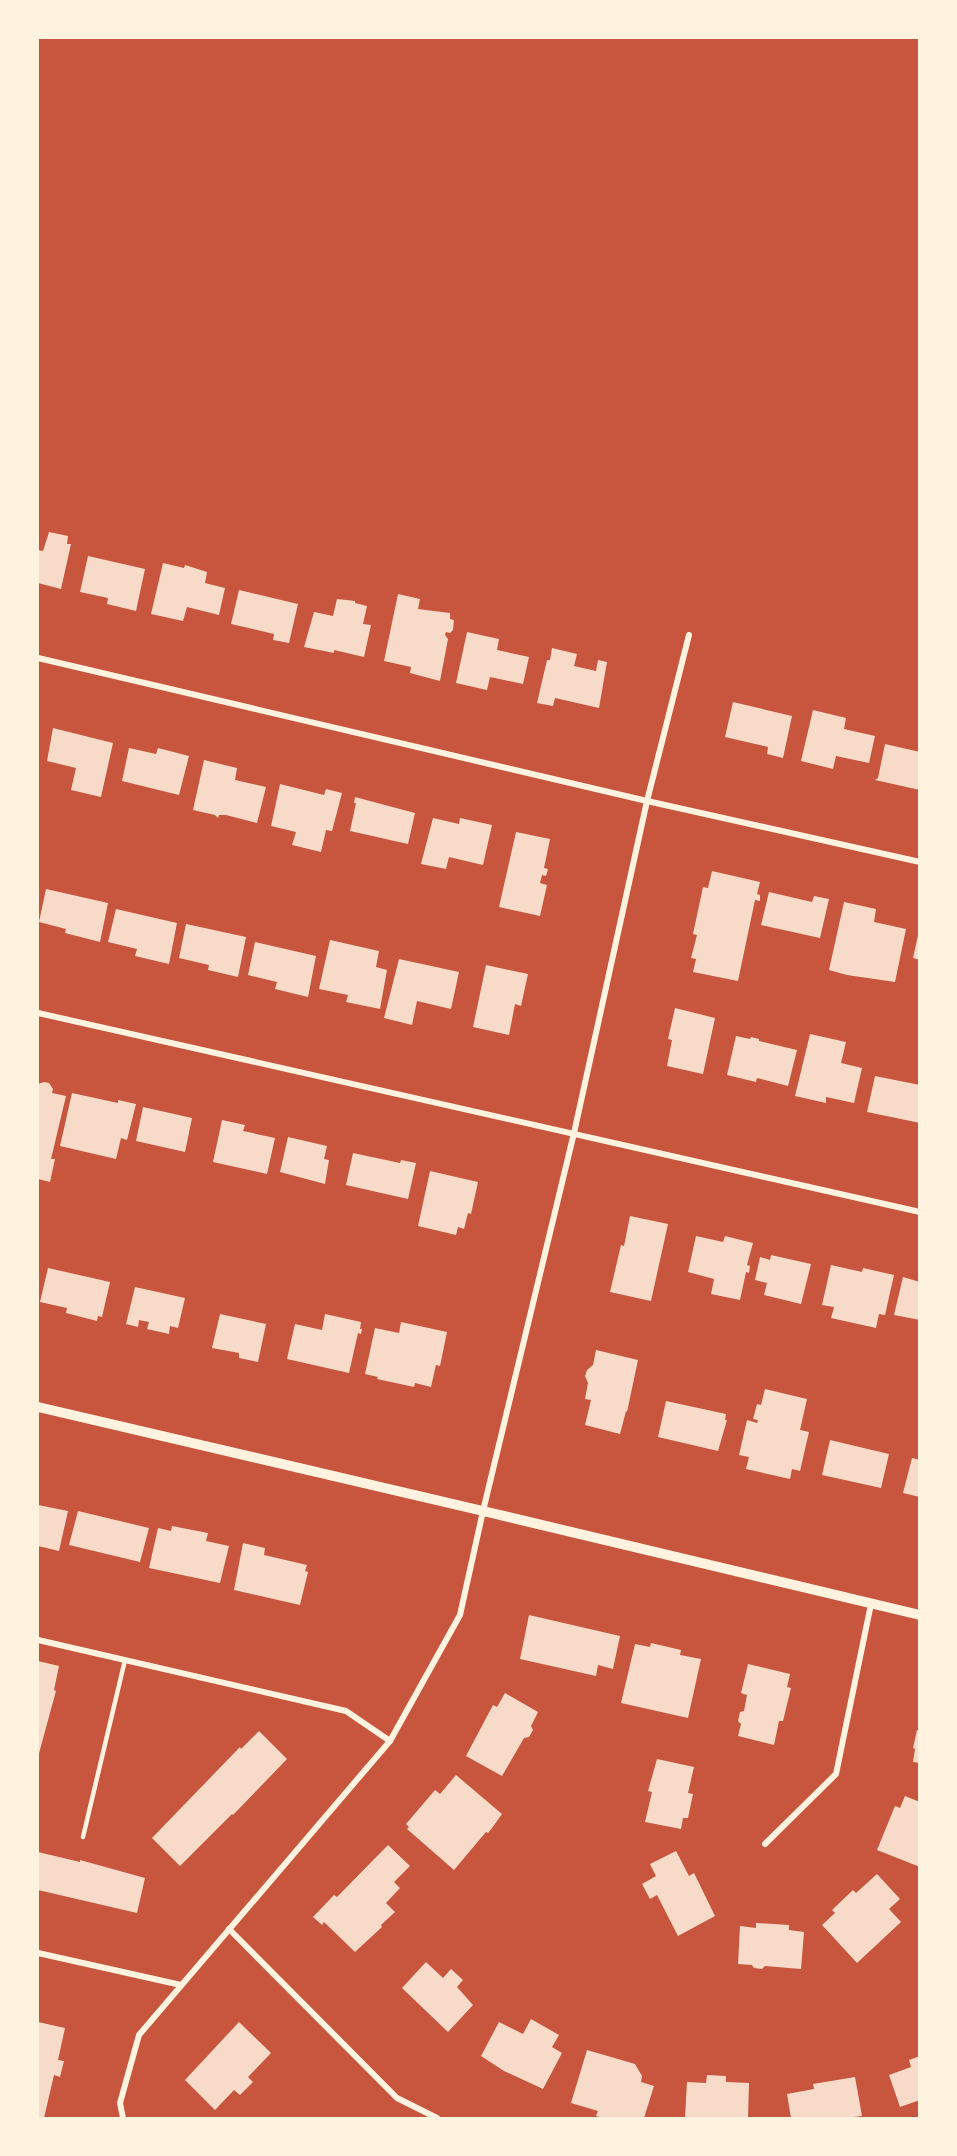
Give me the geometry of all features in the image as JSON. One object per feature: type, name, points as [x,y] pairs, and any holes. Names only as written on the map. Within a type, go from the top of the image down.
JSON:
[{"type":"street","points":[[123,2118],[120,2103],[139,2035],[390,1741],[460,1615],[574,1133],[647,801],[689,635]]},
{"type":"street","points":[[38,658],[647,801],[920,862]]},
{"type":"street","points":[[38,1013],[920,1212]]},
{"type":"street","points":[[38,1407],[920,1615]]},
{"type":"street","points":[[765,1844],[836,1774],[871,1604]]},
{"type":"street","points":[[38,1640],[346,1710],[390,1741]]},
{"type":"street","points":[[229,1929],[397,2098],[437,2118]]},
{"type":"street","points":[[38,1953],[181,1985]]},
{"type":"lane","points":[[83,1837],[125,1660]]},
{"type":"building","points":[[49,532],[68,536],[67,544],[71,544],[61,589],[38,583],[38,550],[43,551]]},
{"type":"building","points":[[88,556],[145,569],[136,611],[107,604],[108,598],[80,592]]},
{"type":"building","points":[[163,563],[184,568],[185,565],[207,572],[205,583],[225,588],[219,615],[187,607],[183,621],[151,614]]},
{"type":"building","points":[[239,590],[298,604],[289,643],[273,640],[274,634],[231,624]]},
{"type":"building","points":[[398,594],[420,599],[418,609],[450,613],[450,619],[454,620],[453,630],[450,633],[446,632],[445,635],[448,639],[440,681],[410,673],[411,667],[384,661]]},
{"type":"building","points":[[337,599],[355,601],[355,603],[367,606],[363,624],[371,625],[364,657],[334,650],[334,653],[304,647],[314,612],[333,616]]},
{"type":"building","points":[[467,632],[499,639],[497,650],[529,657],[523,684],[490,677],[487,690],[456,683]]},
{"type":"building","points":[[552,648],[577,654],[574,666],[596,671],[598,660],[607,662],[599,708],[555,698],[553,706],[537,703]]},
{"type":"building","points":[[733,702],[792,716],[783,758],[767,754],[768,747],[725,737]]},
{"type":"building","points":[[813,710],[846,718],[844,729],[875,736],[869,763],[836,756],[833,769],[801,761]]},
{"type":"building","points":[[53,728],[113,743],[101,797],[71,790],[76,768],[47,761]]},
{"type":"building","points":[[885,744],[920,752],[920,790],[875,780],[878,778]]},
{"type":"building","points":[[129,748],[156,754],[158,748],[189,756],[179,795],[122,781]]},
{"type":"building","points":[[204,760],[237,768],[235,780],[266,787],[257,823],[226,815],[219,815],[218,818],[215,815],[193,810]]},
{"type":"building","points":[[280,784],[324,795],[326,789],[342,793],[332,831],[326,830],[321,852],[292,845],[296,832],[271,826]]},
{"type":"building","points":[[355,797],[415,813],[408,844],[350,831],[356,803],[354,803]]},
{"type":"building","points":[[433,818],[459,824],[460,818],[492,825],[483,865],[449,857],[446,869],[421,864]]},
{"type":"building","points":[[516,832],[550,839],[544,868],[548,869],[546,876],[542,875],[540,883],[547,885],[540,916],[499,907]]},
{"type":"building","points":[[712,871],[760,882],[757,894],[760,895],[760,901],[755,900],[738,981],[693,972],[696,959],[691,958],[697,935],[693,934],[703,887],[708,888]]},
{"type":"building","points":[[46,889],[108,903],[100,942],[65,933],[66,929],[39,922]]},
{"type":"building","points":[[769,892],[812,902],[814,896],[829,899],[820,938],[761,925]]},
{"type":"building","points":[[844,902],[876,909],[874,922],[906,929],[895,982],[829,970]]},
{"type":"building","points":[[116,909],[177,923],[169,964],[135,956],[137,949],[108,942]]},
{"type":"building","points":[[186,924],[246,937],[238,977],[208,970],[209,965],[179,958]]},
{"type":"building","points":[[920,931],[920,960],[913,958]]},
{"type":"building","points":[[330,940],[379,951],[376,967],[387,970],[380,1009],[346,1002],[348,995],[319,989]]},
{"type":"building","points":[[255,942],[316,956],[308,997],[275,989],[277,982],[248,975]]},
{"type":"building","points":[[399,959],[459,972],[451,1009],[417,1001],[412,1025],[384,1018]]},
{"type":"building","points":[[486,965],[528,974],[521,1006],[515,1004],[509,1035],[473,1027]]},
{"type":"building","points":[[675,1008],[715,1018],[703,1074],[667,1066],[672,1040],[668,1039]]},
{"type":"building","points":[[810,1034],[846,1042],[841,1063],[862,1068],[854,1103],[826,1097],[826,1103],[795,1096]]},
{"type":"building","points":[[736,1036],[750,1039],[751,1037],[797,1050],[788,1086],[757,1078],[756,1082],[727,1075]]},
{"type":"building","points":[[875,1076],[920,1085],[920,1123],[867,1112]]},
{"type":"building","points":[[49,1083],[53,1089],[52,1093],[66,1096],[51,1159],[55,1159],[50,1182],[38,1179],[38,1084]]},
{"type":"building","points":[[72,1093],[118,1103],[118,1100],[136,1104],[127,1140],[121,1138],[116,1159],[60,1146]]},
{"type":"building","points":[[143,1107],[192,1118],[185,1152],[136,1141]]},
{"type":"building","points":[[222,1120],[245,1125],[243,1131],[275,1138],[267,1174],[213,1162]]},
{"type":"building","points":[[288,1137],[327,1146],[324,1159],[329,1160],[325,1184],[280,1172]]},
{"type":"building","points":[[353,1153],[400,1163],[401,1160],[416,1163],[408,1199],[346,1185]]},
{"type":"building","points":[[430,1171],[478,1182],[471,1214],[468,1213],[464,1229],[458,1227],[456,1235],[418,1226]]},
{"type":"building","points":[[630,1216],[668,1224],[651,1301],[610,1292],[621,1245],[624,1246]]},
{"type":"building","points":[[696,1236],[723,1242],[725,1236],[753,1243],[747,1265],[750,1266],[749,1273],[746,1272],[740,1300],[711,1294],[714,1279],[688,1272]]},
{"type":"building","points":[[771,1255],[811,1264],[801,1304],[764,1295],[767,1283],[755,1280],[760,1257],[770,1260]]},
{"type":"building","points":[[831,1265],[862,1272],[863,1268],[894,1275],[885,1315],[879,1314],[876,1328],[831,1318],[834,1307],[822,1305]]},
{"type":"building","points":[[48,1268],[110,1282],[102,1317],[98,1316],[97,1321],[66,1313],[67,1308],[40,1302]]},
{"type":"building","points":[[903,1277],[920,1282],[920,1320],[894,1315]]},
{"type":"building","points":[[135,1287],[185,1298],[178,1328],[170,1326],[169,1334],[147,1329],[149,1322],[139,1320],[138,1327],[126,1324]]},
{"type":"building","points":[[220,1314],[266,1324],[258,1362],[239,1358],[239,1353],[212,1348]]},
{"type":"building","points":[[325,1314],[361,1322],[361,1334],[358,1333],[349,1373],[287,1359],[295,1324],[322,1330]]},
{"type":"building","points":[[401,1322],[447,1332],[440,1366],[436,1365],[431,1387],[415,1383],[414,1387],[365,1374],[375,1328],[399,1333]]},
{"type":"building","points":[[596,1350],[638,1360],[620,1434],[585,1425],[591,1400],[585,1399],[588,1383],[585,1376],[587,1370],[593,1365]]},
{"type":"building","points":[[765,1389],[807,1399],[800,1430],[809,1432],[800,1471],[792,1469],[790,1479],[746,1469],[749,1457],[739,1455],[747,1420],[757,1423],[758,1420],[753,1419],[757,1404],[761,1405]]},
{"type":"building","points":[[666,1401],[726,1414],[725,1420],[727,1420],[718,1451],[658,1437]]},
{"type":"building","points":[[830,1440],[889,1454],[881,1488],[822,1475]]},
{"type":"building","points":[[912,1458],[920,1460],[920,1497],[903,1493]]},
{"type":"building","points":[[38,1505],[68,1511],[59,1551],[38,1546]]},
{"type":"building","points":[[78,1511],[149,1528],[140,1562],[69,1545]]},
{"type":"building","points":[[172,1526],[208,1533],[206,1541],[229,1546],[220,1583],[149,1568],[158,1528],[171,1531]]},
{"type":"building","points":[[243,1543],[265,1548],[264,1555],[307,1565],[305,1571],[308,1572],[300,1605],[234,1590]]},
{"type":"building","points":[[529,1615],[620,1636],[613,1669],[598,1665],[596,1676],[520,1659]]},
{"type":"building","points":[[651,1643],[681,1650],[680,1655],[701,1659],[688,1718],[621,1703],[635,1644],[650,1647]]},
{"type":"building","points":[[38,1661],[59,1666],[54,1690],[56,1691],[38,1757]]},
{"type":"building","points":[[748,1664],[790,1674],[787,1687],[791,1688],[783,1721],[779,1721],[774,1745],[738,1736],[741,1724],[738,1721],[740,1712],[744,1711],[747,1695],[741,1693]]},
{"type":"building","points":[[505,1693],[538,1712],[531,1726],[533,1730],[529,1737],[524,1738],[502,1776],[466,1756],[493,1705],[497,1707]]},
{"type":"building","points":[[917,1730],[920,1731],[920,1763],[913,1762]]},
{"type":"building","points":[[259,1731],[287,1759],[180,1866],[152,1838],[240,1747],[241,1749]]},
{"type":"building","points":[[657,1759],[694,1767],[688,1793],[693,1794],[688,1818],[683,1818],[681,1829],[645,1822],[652,1792],[648,1791]]},
{"type":"building","points":[[456,1775],[502,1814],[454,1870],[407,1829],[409,1827],[406,1824],[435,1790],[440,1794]]},
{"type":"building","points":[[905,1796],[920,1802],[920,1867],[877,1850],[895,1806],[900,1808]]},
{"type":"building","points":[[388,1845],[410,1866],[394,1882],[400,1888],[386,1903],[395,1912],[355,1952],[324,1922],[322,1925],[313,1917],[334,1895],[337,1897]]},
{"type":"building","points":[[676,1851],[689,1876],[694,1873],[715,1916],[678,1936],[657,1895],[650,1899],[642,1884],[656,1876],[650,1864]]},
{"type":"building","points":[[38,1852],[80,1862],[80,1860],[145,1878],[137,1913],[38,1890]]},
{"type":"building","points":[[877,1874],[900,1899],[889,1909],[901,1922],[857,1963],[822,1925],[835,1913],[832,1910],[853,1890],[856,1893]]},
{"type":"building","points":[[756,1923],[789,1925],[789,1930],[804,1932],[801,1969],[765,1966],[762,1969],[754,1968],[752,1965],[738,1964],[740,1926],[756,1928]]},
{"type":"building","points":[[426,1962],[443,1978],[451,1969],[463,1980],[457,1987],[473,2005],[448,2032],[402,1988]]},
{"type":"building","points":[[531,2019],[559,2035],[552,2047],[562,2053],[543,2089],[504,2071],[481,2056],[499,2022],[523,2034]]},
{"type":"building","points":[[38,2022],[65,2028],[58,2060],[64,2061],[60,2077],[54,2075],[44,2118],[38,2118]]},
{"type":"building","points":[[239,2022],[271,2053],[248,2077],[253,2082],[240,2095],[234,2090],[215,2110],[185,2080]]},
{"type":"building","points":[[587,2050],[635,2064],[642,2076],[641,2082],[654,2086],[644,2118],[604,2118],[596,2116],[598,2111],[571,2103]]},
{"type":"building","points":[[920,2056],[920,2100],[900,2107],[889,2075],[911,2067],[909,2060]]},
{"type":"building","points":[[707,2075],[726,2076],[726,2082],[749,2083],[748,2118],[685,2118],[687,2082],[706,2083]]},
{"type":"building","points":[[855,2077],[862,2116],[791,2118],[787,2094],[814,2089],[813,2084]]}]
